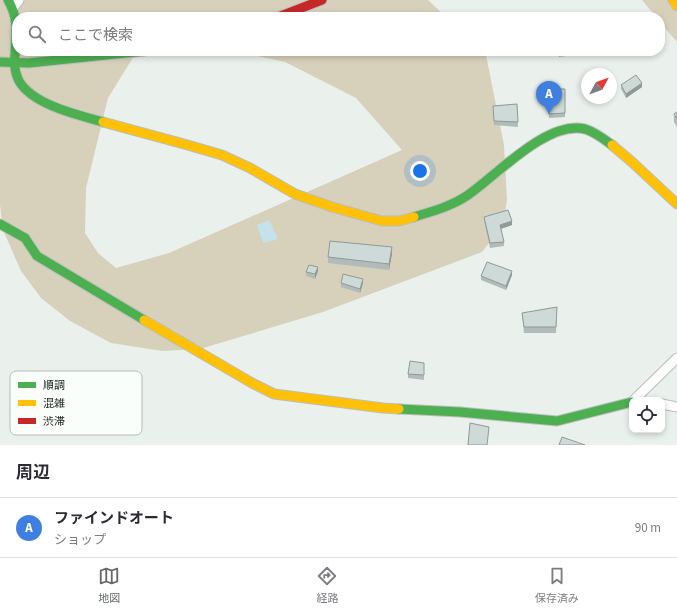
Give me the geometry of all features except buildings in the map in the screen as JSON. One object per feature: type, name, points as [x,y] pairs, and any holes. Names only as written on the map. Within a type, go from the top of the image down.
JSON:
[{"type":"main road","points":[[291,12],[322,0]]},
{"type":"main road","points":[[673,0],[677,6]]},
{"type":"main road","points":[[13,2],[14,12]]},
{"type":"main road","points":[[14,56],[17,77],[26,89],[47,104],[233,159],[259,172],[294,193],[370,219],[397,222],[448,206],[468,195],[522,151],[553,134],[569,129],[585,129],[596,133],[618,150],[677,204]]},
{"type":"main road","points":[[0,62],[36,62],[95,56]]},
{"type":"main road","points":[[0,224],[25,238],[37,256],[133,314],[252,383],[274,394],[383,408],[460,412],[557,421],[629,401]]},
{"type":"street","points":[[637,397],[677,358]]},
{"type":"street","points":[[665,405],[677,407]]},
{"type":"shaded area","points":[[0,0],[428,0],[441,12],[12,12],[12,56],[134,56],[108,98],[86,188],[85,233],[98,253],[116,268],[169,253],[402,150],[356,98],[285,62],[257,56],[486,56],[504,145],[507,200],[503,225],[482,252],[323,312],[200,349],[162,351],[111,343],[70,321],[41,298],[21,271],[3,230],[0,205]]},
{"type":"shaded area","points":[[642,0],[677,0],[677,42],[665,28],[665,12],[652,12]]},
{"type":"water","points":[[269,220],[278,239],[263,243],[257,225]]},
{"type":"traffic: fast","points":[[8,0],[13,12]]},
{"type":"traffic: fast","points":[[15,56],[15,64],[19,81],[35,97],[57,108],[103,122]]},
{"type":"traffic: fast","points":[[0,62],[29,63],[96,56]]},
{"type":"traffic: fast","points":[[414,217],[442,208],[462,199],[523,151],[555,133],[570,128],[585,129],[603,138],[612,145]]},
{"type":"traffic: fast","points":[[0,224],[25,238],[37,256],[144,320]]},
{"type":"traffic: fast","points":[[399,409],[460,412],[557,421],[629,403]]},
{"type":"traffic: slow","points":[[673,0],[677,6]]},
{"type":"traffic: slow","points":[[103,122],[222,155],[250,168],[295,194],[332,207],[382,221],[399,221],[414,217]]},
{"type":"traffic: slow","points":[[612,145],[677,204]]},
{"type":"traffic: slow","points":[[144,320],[252,383],[274,394],[399,409]]},
{"type":"traffic: jam","points":[[291,12],[322,0]]},
{"type":"place","name":"ファインドオート","points":[[549,114]]}]
